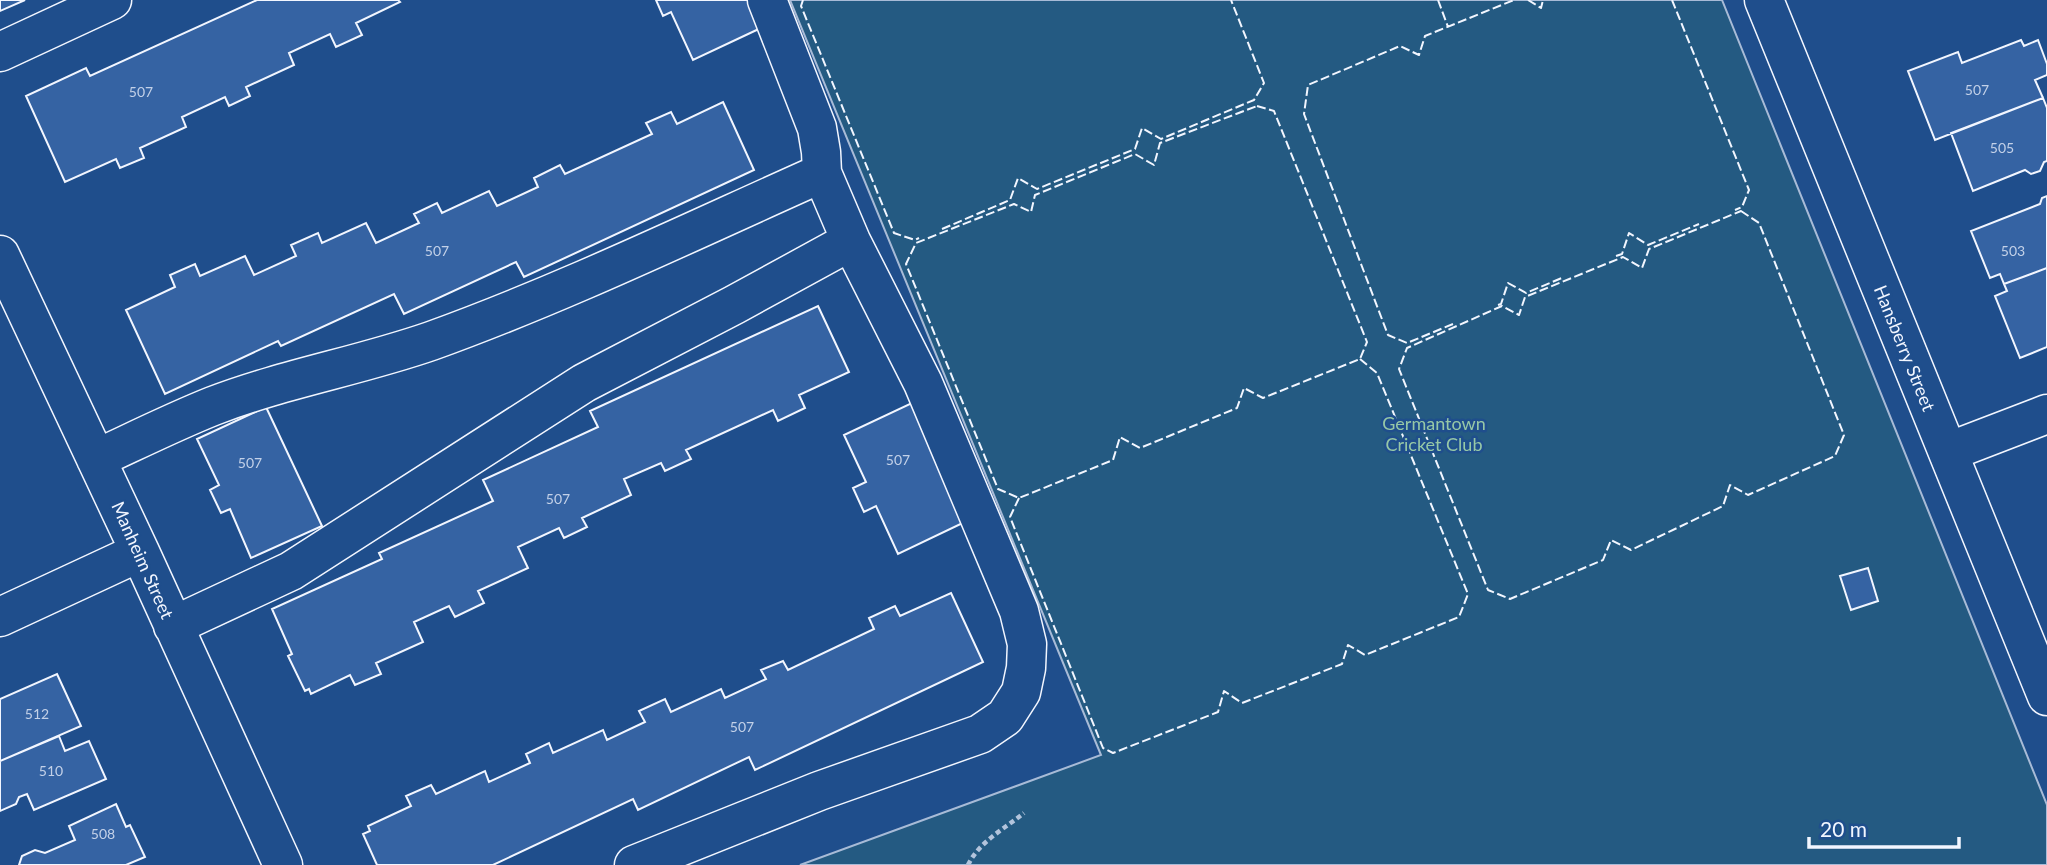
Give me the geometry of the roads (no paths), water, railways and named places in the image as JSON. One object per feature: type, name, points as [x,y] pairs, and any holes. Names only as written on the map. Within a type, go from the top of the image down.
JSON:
[{"type":"street","points":[[0,51],[112,0]]},
{"type":"street","points":[[634,865],[819,791],[980,734],[1005,718],[1021,692],[1026,668],[1027,644],[1019,611],[923,383],[851,241],[821,173],[817,128],[767,0]]},
{"type":"street","name":"Hansberry Street","points":[[1764,0],[2047,696]]},
{"type":"street","points":[[96,459],[213,406],[431,341],[540,298],[821,173]]},
{"type":"street","points":[[173,626],[291,571],[584,383],[851,241]]},
{"type":"street","name":"Manheim Street","points":[[0,255],[283,865]]},
{"type":"street","points":[[1948,452],[2047,414]]},
{"type":"street","points":[[0,617],[140,552]]},
{"type":"park label","name":"Germantown Cricket Club","points":[[1434,433]]}]
